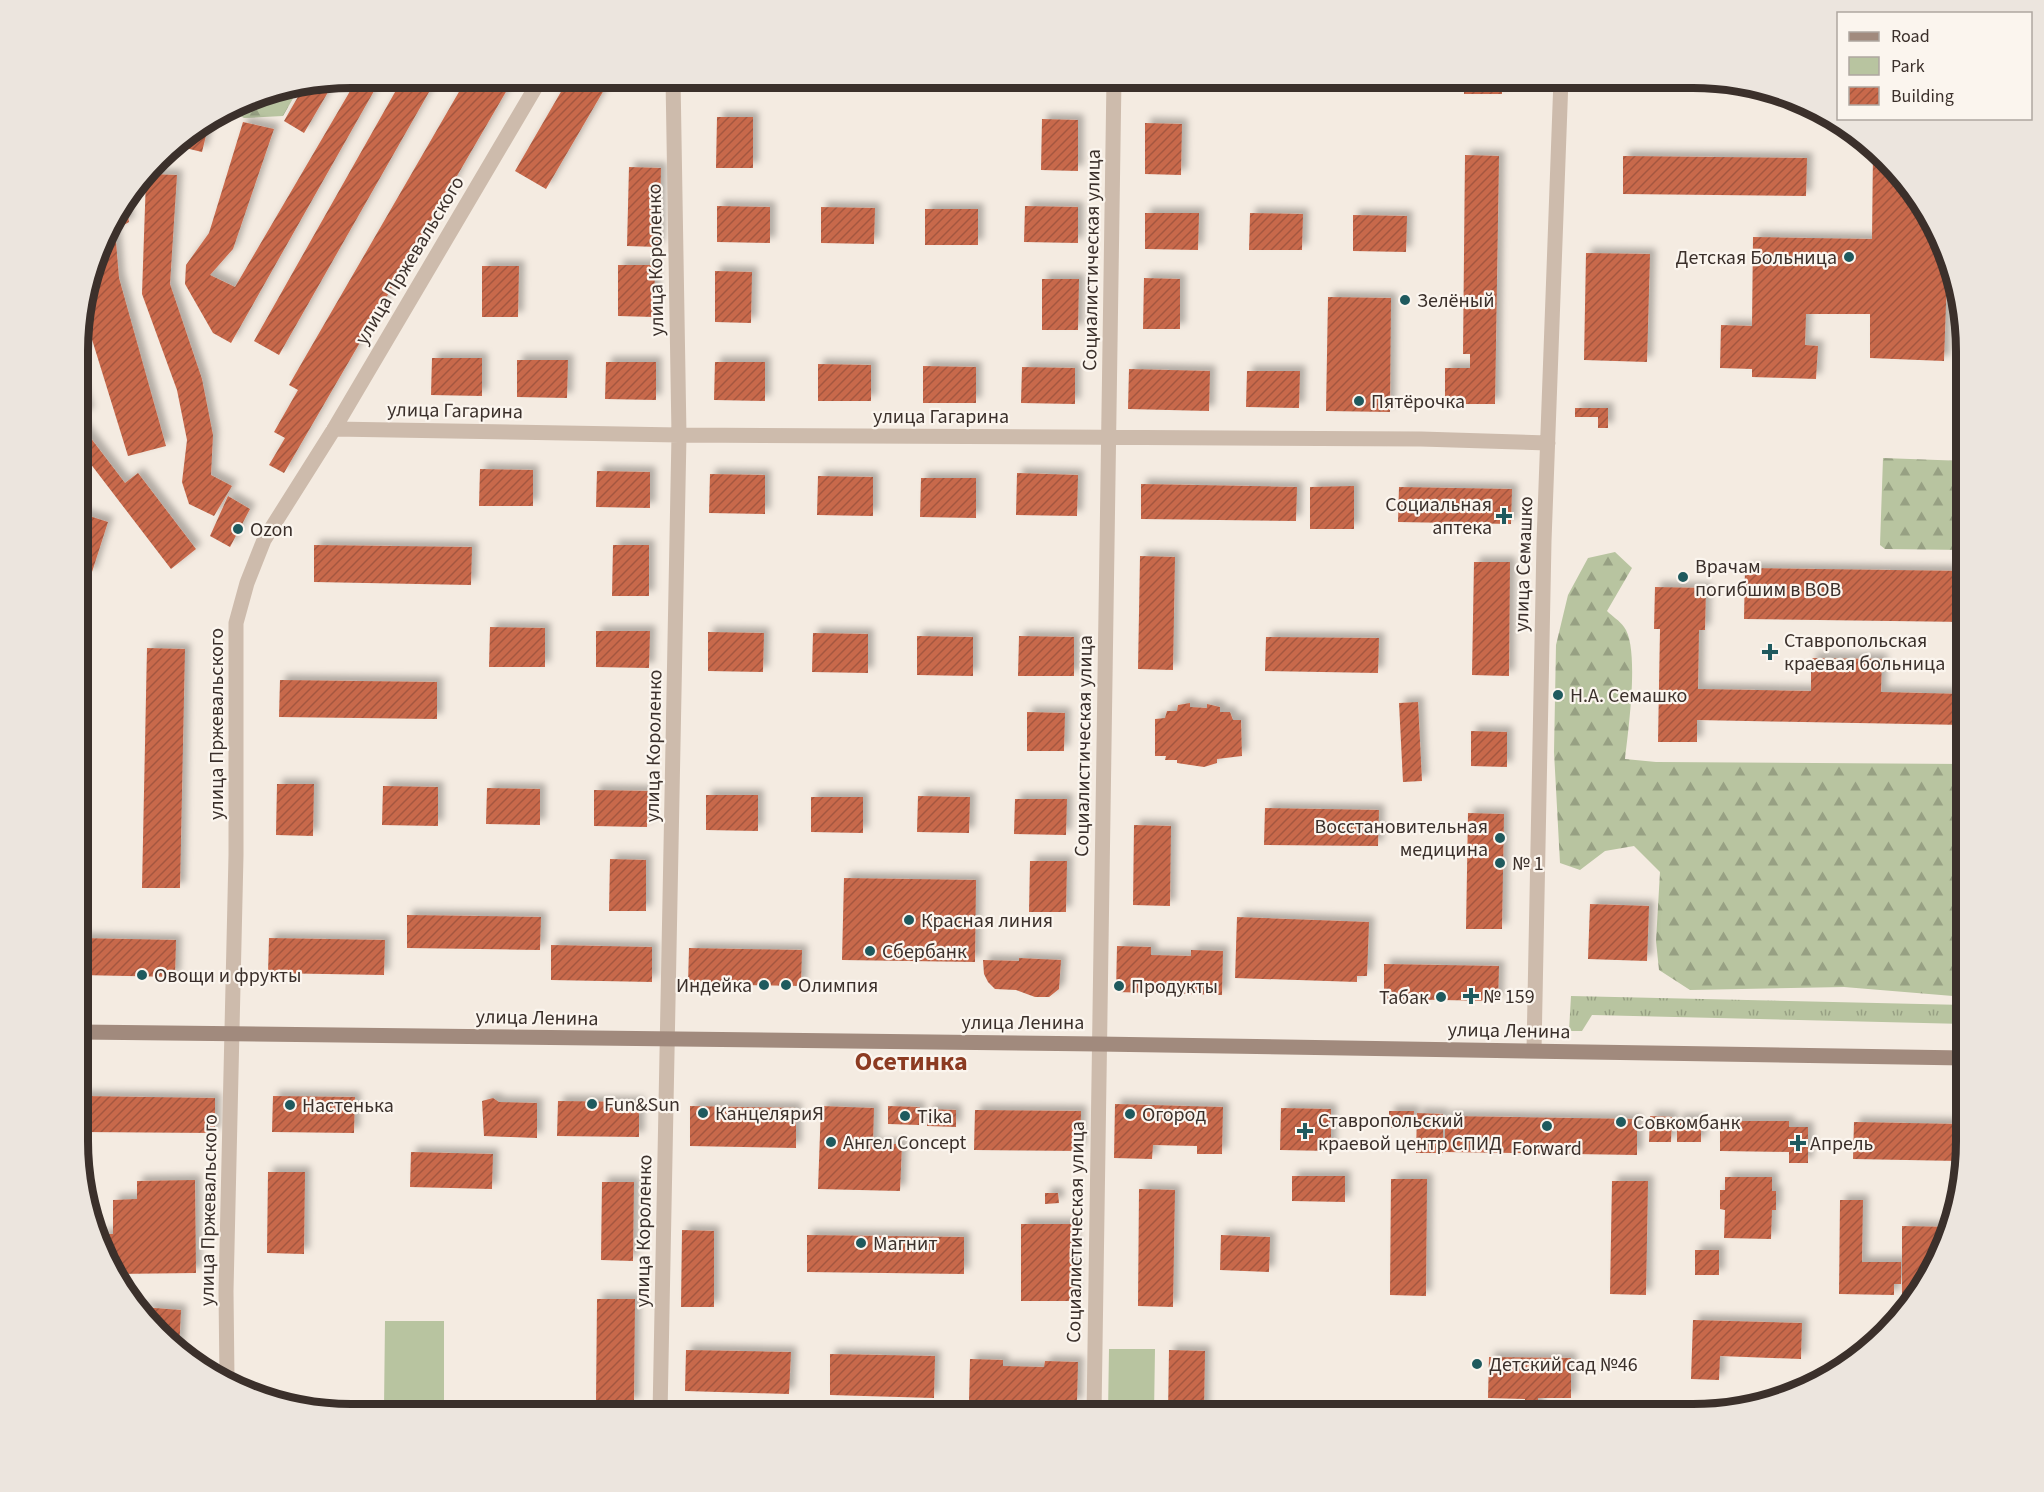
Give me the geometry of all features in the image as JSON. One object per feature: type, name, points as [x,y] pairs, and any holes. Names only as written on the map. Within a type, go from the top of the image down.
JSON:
[{"type":"main road","name":"улица Ленина","points":[[88,1032],[1534,1050],[1956,1058]]},
{"type":"street","name":"улица Пржевальского","points":[[227,1372],[226,1291],[233,1033],[236,623],[247,583],[264,540],[334,429],[535,88]]},
{"type":"street","name":"улица Короленко","points":[[660,1404],[679,435],[673,88]]},
{"type":"street","name":"Социалистическая улица","points":[[1094,1404],[1114,88]]},
{"type":"street","name":"улица Семашко","points":[[1534,1050],[1548,443],[1561,88]]},
{"type":"street","name":"улица Гагарина","points":[[334,429],[679,435],[1411,439],[1548,443]]},
{"type":"green space","points":[[295,95],[283,116],[244,118],[238,115],[267,102]]},
{"type":"green space","points":[[1883,458],[1956,461],[1956,550],[1885,549],[1880,545]]},
{"type":"green space","points":[[1615,552],[1632,568],[1607,611],[1624,627],[1629,637],[1631,652],[1632,691],[1625,759],[1656,762],[1956,764],[1956,996],[1844,987],[1690,990],[1659,970],[1656,941],[1660,872],[1634,846],[1605,851],[1580,870],[1560,863],[1554,752],[1556,645],[1568,595],[1588,558]]},
{"type":"green space","points":[[1571,996],[1956,1005],[1956,1024],[1592,1015],[1582,1031],[1569,1031]]},
{"type":"green space","points":[[385,1321],[444,1321],[444,1404],[384,1404]]},
{"type":"green space","points":[[1109,1349],[1155,1349],[1154,1404],[1108,1404]]},
{"type":"building","points":[[352,88],[369,88],[374,91],[231,343],[213,333],[185,284],[186,265],[209,233],[243,122],[274,129],[233,249],[210,275],[235,287]]},
{"type":"building","points":[[397,88],[431,88],[279,355],[254,341]]},
{"type":"building","points":[[461,88],[508,88],[284,473],[269,465],[285,438],[274,432],[298,390],[289,385]]},
{"type":"building","points":[[563,88],[605,88],[546,189],[515,171]]},
{"type":"building","points":[[1146,88],[1199,88],[1199,89]]},
{"type":"building","points":[[1464,88],[1502,88],[1502,94],[1464,94]]},
{"type":"building","points":[[330,90],[304,133],[284,121],[299,94]]},
{"type":"building","points":[[717,117],[753,117],[753,168],[716,168]]},
{"type":"building","points":[[1042,119],[1078,120],[1078,171],[1041,170]]},
{"type":"building","points":[[1145,123],[1182,124],[1181,175],[1145,174]]},
{"type":"building","points":[[207,132],[202,152],[185,148]]},
{"type":"building","points":[[1465,155],[1499,156],[1495,404],[1445,404],[1445,368],[1470,368],[1470,354],[1463,354]]},
{"type":"building","points":[[1623,156],[1807,158],[1806,196],[1623,194]]},
{"type":"building","name":"Детская Больница","points":[[1873,161],[1911,205],[1942,267],[1947,282],[1944,361],[1870,358],[1870,314],[1806,314],[1805,345],[1818,346],[1816,379],[1752,377],[1752,369],[1720,368],[1721,325],[1752,326],[1753,237],[1872,239]]},
{"type":"building","points":[[629,167],[661,168],[659,247],[627,246]]},
{"type":"building","points":[[158,174],[177,175],[170,284],[202,379],[213,435],[211,475],[232,486],[214,516],[189,504],[182,482],[187,440],[177,390],[142,294],[146,188]]},
{"type":"building","points":[[717,206],[770,207],[770,243],[717,242]]},
{"type":"building","points":[[1025,206],[1078,207],[1078,243],[1024,242]]},
{"type":"building","points":[[821,207],[875,208],[874,244],[821,243]]},
{"type":"building","points":[[925,209],[978,209],[978,245],[925,245]]},
{"type":"building","points":[[1145,213],[1199,213],[1198,250],[1145,249]]},
{"type":"building","points":[[1250,213],[1303,214],[1302,250],[1249,250]]},
{"type":"building","points":[[128,214],[129,222],[120,227]]},
{"type":"building","points":[[1353,215],[1407,216],[1406,252],[1353,251]]},
{"type":"building","points":[[116,236],[119,278],[166,446],[128,456],[90,333],[97,283]]},
{"type":"building","points":[[1586,253],[1650,254],[1647,362],[1584,360]]},
{"type":"building","points":[[618,265],[655,265],[654,317],[618,316]]},
{"type":"building","points":[[482,266],[519,266],[518,317],[482,317]]},
{"type":"building","points":[[715,271],[752,272],[751,323],[715,322]]},
{"type":"building","points":[[1144,278],[1180,279],[1180,329],[1143,329]]},
{"type":"building","points":[[1042,279],[1079,279],[1078,330],[1042,330]]},
{"type":"building","points":[[1328,297],[1391,298],[1390,412],[1326,411]]},
{"type":"building","points":[[432,358],[482,358],[482,396],[431,395]]},
{"type":"building","points":[[517,360],[568,360],[567,398],[517,397]]},
{"type":"building","points":[[606,362],[656,362],[656,400],[605,399]]},
{"type":"building","points":[[715,362],[765,362],[765,401],[714,400]]},
{"type":"building","points":[[818,364],[871,365],[871,401],[818,401]]},
{"type":"building","points":[[923,366],[976,367],[976,403],[923,403]]},
{"type":"building","points":[[1022,367],[1075,368],[1075,404],[1021,403]]},
{"type":"building","points":[[1129,369],[1210,371],[1209,411],[1128,409]]},
{"type":"building","points":[[1247,371],[1300,371],[1299,408],[1246,407]]},
{"type":"building","points":[[1575,408],[1608,408],[1608,428],[1598,428],[1598,417],[1575,417]]},
{"type":"building","points":[[88,434],[125,483],[138,473],[196,549],[171,569],[88,460]]},
{"type":"building","points":[[480,469],[533,470],[533,506],[479,506]]},
{"type":"building","points":[[597,471],[650,472],[650,508],[596,507]]},
{"type":"building","points":[[1017,473],[1078,475],[1077,516],[1016,515]]},
{"type":"building","points":[[710,474],[765,475],[765,514],[709,513]]},
{"type":"building","points":[[818,476],[873,477],[873,516],[817,515]]},
{"type":"building","points":[[921,478],[976,478],[976,518],[920,517]]},
{"type":"building","points":[[1141,484],[1297,487],[1296,521],[1141,519]]},
{"type":"building","points":[[1354,486],[1354,529],[1310,529],[1310,487]]},
{"type":"building","points":[[1399,487],[1512,489],[1511,524],[1398,522]]},
{"type":"building","points":[[228,496],[250,509],[230,547],[210,536]]},
{"type":"building","points":[[88,516],[108,522],[91,575],[88,574]]},
{"type":"building","points":[[314,545],[472,547],[471,585],[314,582]]},
{"type":"building","points":[[613,545],[649,545],[649,596],[612,596]]},
{"type":"building","points":[[1140,556],[1175,557],[1173,670],[1138,669]]},
{"type":"building","points":[[1474,562],[1510,562],[1509,676],[1472,675]]},
{"type":"building","points":[[1745,568],[1956,571],[1956,622],[1744,619]]},
{"type":"building","points":[[1655,587],[1706,588],[1705,630],[1699,630],[1698,689],[1811,691],[1811,658],[1882,659],[1881,692],[1956,694],[1956,725],[1697,720],[1697,742],[1658,742],[1660,629],[1654,629]]},
{"type":"building","points":[[490,627],[545,628],[545,667],[489,667]]},
{"type":"building","points":[[596,631],[650,631],[649,668],[596,667]]},
{"type":"building","points":[[708,632],[764,633],[763,672],[708,671]]},
{"type":"building","points":[[813,633],[868,634],[868,673],[812,672]]},
{"type":"building","points":[[917,636],[973,637],[973,676],[917,675]]},
{"type":"building","points":[[1019,636],[1074,637],[1074,676],[1018,676]]},
{"type":"building","points":[[1266,637],[1379,638],[1378,673],[1265,671]]},
{"type":"building","points":[[147,648],[185,649],[180,888],[142,888]]},
{"type":"building","points":[[280,680],[437,682],[437,719],[279,717]]},
{"type":"building","points":[[1418,702],[1422,781],[1403,782],[1399,703]]},
{"type":"building","points":[[1190,703],[1190,707],[1207,708],[1207,704],[1220,707],[1220,712],[1230,712],[1233,720],[1241,720],[1242,756],[1217,759],[1217,763],[1204,767],[1177,763],[1177,760],[1165,760],[1166,756],[1155,756],[1155,719],[1165,718],[1167,711],[1177,711],[1178,705]]},
{"type":"building","points":[[1027,712],[1065,713],[1064,751],[1027,751]]},
{"type":"building","points":[[1471,731],[1507,732],[1507,767],[1471,766]]},
{"type":"building","points":[[277,784],[314,784],[313,836],[276,835]]},
{"type":"building","points":[[383,786],[438,787],[438,826],[382,825]]},
{"type":"building","points":[[487,788],[540,789],[540,825],[486,824]]},
{"type":"building","points":[[594,790],[648,791],[647,827],[594,826]]},
{"type":"building","points":[[706,795],[758,795],[758,831],[706,830]]},
{"type":"building","points":[[918,796],[970,797],[969,833],[917,832]]},
{"type":"building","points":[[811,797],[863,797],[863,833],[811,832]]},
{"type":"building","points":[[1015,799],[1067,799],[1066,835],[1014,834]]},
{"type":"building","points":[[1265,808],[1379,810],[1378,846],[1264,845]]},
{"type":"building","points":[[1468,813],[1504,814],[1502,929],[1466,929]]},
{"type":"building","points":[[1134,825],[1171,826],[1170,906],[1133,905]]},
{"type":"building","points":[[610,859],[646,860],[646,911],[609,911]]},
{"type":"building","points":[[1030,861],[1067,861],[1066,912],[1029,912]]},
{"type":"building","name":"Красная линия","points":[[844,878],[976,880],[975,962],[842,960]]},
{"type":"building","points":[[1590,904],[1649,906],[1647,961],[1588,959]]},
{"type":"building","points":[[407,915],[541,917],[540,950],[407,948]]},
{"type":"building","points":[[1237,917],[1369,922],[1367,976],[1357,976],[1357,982],[1235,978]]},
{"type":"building","points":[[88,938],[176,940],[175,977],[88,975]]},
{"type":"building","points":[[269,938],[385,940],[384,975],[268,973]]},
{"type":"building","points":[[551,945],[652,947],[652,982],[551,980]]},
{"type":"building","points":[[1117,946],[1151,947],[1151,955],[1191,956],[1191,950],[1223,951],[1222,995],[1116,992]]},
{"type":"building","points":[[689,948],[802,950],[801,986],[688,984]]},
{"type":"building","points":[[1019,958],[1061,960],[1059,989],[1049,997],[1035,997],[1016,990],[995,989],[988,982],[984,974],[983,960],[1019,961]]},
{"type":"building","points":[[1384,964],[1499,966],[1498,1001],[1384,999]]},
{"type":"building","points":[[1953,1095],[1956,1095],[1956,1106],[1953,1106]]},
{"type":"building","points":[[88,1096],[215,1098],[215,1133],[88,1132]]},
{"type":"building","points":[[273,1096],[355,1097],[354,1133],[272,1132]]},
{"type":"building","points":[[493,1098],[499,1102],[537,1103],[537,1138],[484,1136],[482,1101]]},
{"type":"building","points":[[558,1101],[639,1102],[639,1137],[557,1136]]},
{"type":"building","points":[[1115,1104],[1223,1107],[1222,1154],[1197,1154],[1197,1146],[1153,1145],[1152,1159],[1114,1158]]},
{"type":"building","points":[[690,1106],[796,1108],[796,1148],[690,1146]]},
{"type":"building","points":[[821,1106],[874,1108],[873,1144],[902,1144],[900,1191],[818,1189]]},
{"type":"building","points":[[888,1106],[920,1107],[919,1125],[888,1124]]},
{"type":"building","points":[[1281,1108],[1331,1109],[1331,1151],[1280,1150]]},
{"type":"building","points":[[928,1109],[956,1110],[956,1127],[927,1126]]},
{"type":"building","points":[[975,1110],[1081,1111],[1080,1151],[974,1150]]},
{"type":"building","points":[[1389,1111],[1414,1111],[1413,1128],[1389,1128]]},
{"type":"building","points":[[1417,1113],[1443,1114],[1443,1153],[1416,1153]]},
{"type":"building","points":[[1445,1116],[1637,1119],[1637,1155],[1445,1152]]},
{"type":"building","points":[[1650,1116],[1672,1117],[1671,1142],[1649,1142]]},
{"type":"building","points":[[1677,1119],[1701,1119],[1701,1142],[1677,1142]]},
{"type":"building","points":[[1720,1121],[1789,1121],[1789,1127],[1808,1127],[1808,1163],[1789,1163],[1789,1152],[1720,1151]]},
{"type":"building","points":[[1854,1122],[1956,1124],[1955,1161],[1853,1159]]},
{"type":"building","points":[[411,1152],[493,1154],[492,1189],[410,1187]]},
{"type":"building","points":[[268,1172],[305,1172],[304,1254],[267,1253]]},
{"type":"building","points":[[1292,1176],[1345,1176],[1345,1202],[1292,1201]]},
{"type":"building","points":[[1725,1177],[1772,1177],[1772,1191],[1776,1191],[1776,1210],[1772,1210],[1771,1239],[1724,1238],[1725,1210],[1720,1209],[1720,1190],[1725,1190]]},
{"type":"building","points":[[1391,1179],[1427,1179],[1426,1296],[1390,1295]]},
{"type":"building","points":[[195,1180],[196,1273],[125,1274],[106,1234],[113,1234],[113,1200],[137,1199],[137,1181]]},
{"type":"building","points":[[1612,1181],[1648,1181],[1646,1295],[1610,1294]]},
{"type":"building","points":[[602,1182],[634,1182],[633,1261],[601,1260]]},
{"type":"building","points":[[1139,1189],[1175,1190],[1173,1307],[1138,1306]]},
{"type":"building","points":[[1045,1193],[1058,1193],[1059,1203],[1045,1204]]},
{"type":"building","points":[[1840,1200],[1863,1200],[1862,1262],[1901,1262],[1901,1284],[1894,1284],[1894,1295],[1839,1294]]},
{"type":"building","points":[[1021,1224],[1074,1224],[1074,1301],[1021,1301]]},
{"type":"building","points":[[1902,1226],[1941,1227],[1920,1272],[1902,1298]]},
{"type":"building","points":[[682,1230],[714,1231],[714,1307],[681,1307]]},
{"type":"building","points":[[807,1235],[964,1237],[964,1274],[807,1272]]},
{"type":"building","points":[[1221,1235],[1270,1237],[1269,1272],[1220,1270]]},
{"type":"building","points":[[1695,1250],[1719,1250],[1719,1275],[1695,1275]]},
{"type":"building","points":[[597,1299],[635,1299],[634,1403],[596,1403]]},
{"type":"building","points":[[148,1308],[181,1310],[180,1339]]},
{"type":"building","points":[[1693,1320],[1802,1323],[1801,1359],[1720,1356],[1719,1380],[1691,1379]]},
{"type":"building","points":[[686,1350],[791,1352],[789,1394],[685,1391]]},
{"type":"building","points":[[1169,1350],[1205,1351],[1204,1404],[1168,1404]]},
{"type":"building","points":[[830,1354],[935,1356],[934,1398],[830,1395]]},
{"type":"building","points":[[1489,1357],[1571,1358],[1571,1398],[1538,1398],[1538,1404],[1525,1404],[1525,1399],[1488,1398]]},
{"type":"building","points":[[970,1359],[1003,1360],[1003,1366],[1044,1367],[1045,1361],[1078,1362],[1077,1404],[969,1401]]},
{"type":"place","name":"Детская Больница","points":[[1849,257]]},
{"type":"place","name":"Зелёный","points":[[1405,300]]},
{"type":"place","name":"Пятёрочка","points":[[1359,401]]},
{"type":"place","name":"Социальная аптека","points":[[1504,516]]},
{"type":"place","name":"Ozon","points":[[238,529]]},
{"type":"place","name":"Врачам погибшим в ВОВ","points":[[1683,577]]},
{"type":"place","name":"Ставропольская краевая больница","points":[[1770,652]]},
{"type":"place","name":"Н.А. Семашко","points":[[1558,695]]},
{"type":"place","name":"Восстановительная медицина","points":[[1500,838]]},
{"type":"place","name":"№ 1","points":[[1500,863]]},
{"type":"place","name":"Красная линия","points":[[909,920]]},
{"type":"place","name":"Сбербанк","points":[[870,951]]},
{"type":"place","name":"Овощи и фрукты","points":[[142,975]]},
{"type":"place","name":"Индейка","points":[[764,985]]},
{"type":"place","name":"Олимпия","points":[[786,985]]},
{"type":"place","name":"Продукты","points":[[1119,986]]},
{"type":"place","name":"№ 159","points":[[1471,996]]},
{"type":"place","name":"Табак","points":[[1441,997]]},
{"type":"place","name":"Fun&Sun","points":[[592,1104]]},
{"type":"place","name":"Настенька","points":[[290,1105]]},
{"type":"place","name":"КанцеляриЯ","points":[[703,1113]]},
{"type":"place","name":"Огород","points":[[1130,1114]]},
{"type":"place","name":"Tika","points":[[905,1116]]},
{"type":"place","name":"Совкомбанк","points":[[1621,1122]]},
{"type":"place","name":"Forward","points":[[1547,1126]]},
{"type":"place","name":"Ставропольский краевой центр СПИД","points":[[1305,1131]]},
{"type":"place","name":"Ангел Concept","points":[[831,1142]]},
{"type":"place","name":"Апрель","points":[[1798,1143]]},
{"type":"place","name":"Магнит","points":[[861,1243]]},
{"type":"place","name":"Детский сад №46","points":[[1477,1364]]},
{"type":"district","name":"Осетинка","points":[[911,1061]]}]
